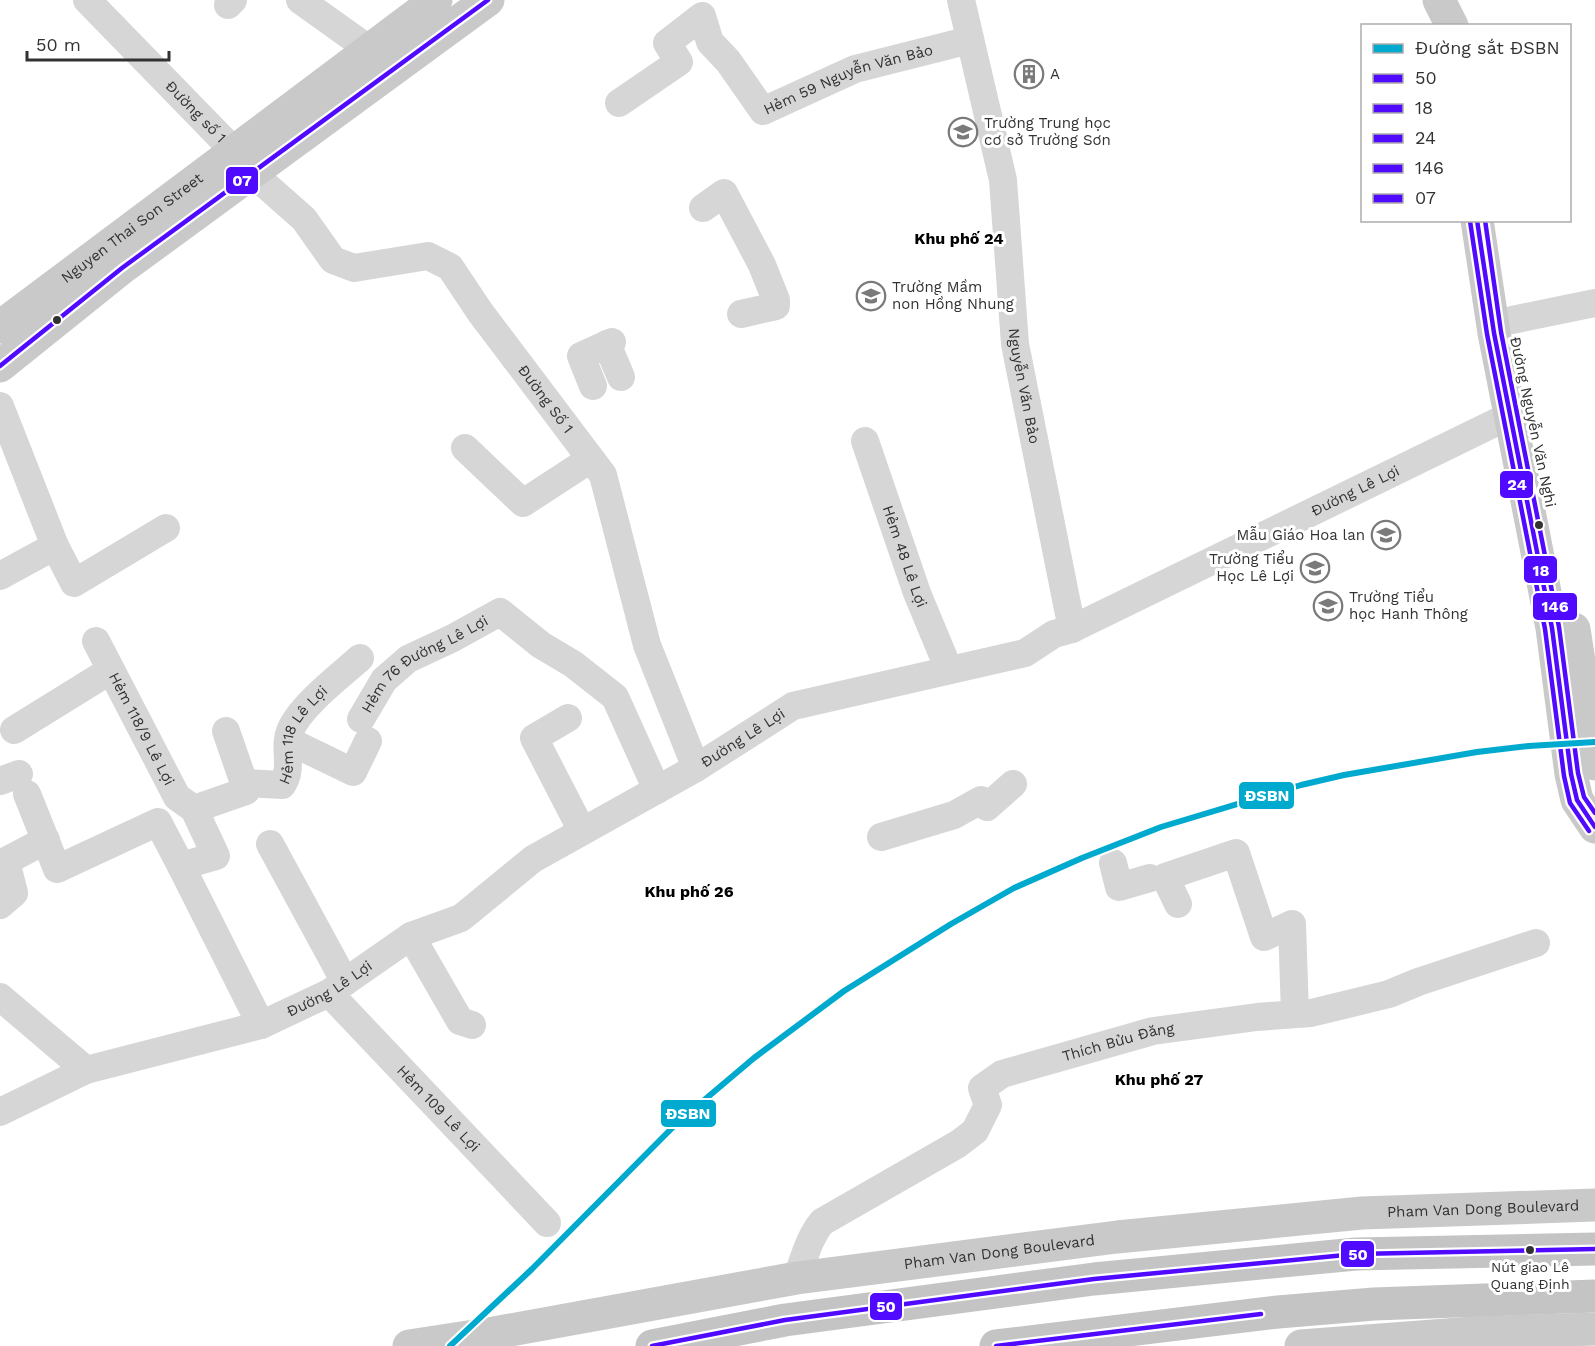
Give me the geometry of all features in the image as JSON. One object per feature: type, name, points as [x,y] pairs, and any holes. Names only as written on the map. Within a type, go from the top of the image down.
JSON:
[{"type":"highway","points":[[652,1346],[785,1320],[1094,1278],[1356,1254],[1595,1250]]},
{"type":"highway","points":[[996,1346],[1278,1312],[1374,1304],[1595,1296]]},
{"type":"main road","name":"Nguyen Thai Son Street","points":[[0,366],[122,268],[370,50],[436,0]]},
{"type":"main road","name":"Nguyen Thai Son Street","points":[[0,327],[243,162],[488,0]]},
{"type":"main road","name":"Đường Nguyễn Văn Nghi","points":[[1477,222],[1494,333],[1520,411],[1562,556],[1573,695],[1583,769],[1577,800],[1595,827]]},
{"type":"main road","name":"Đường Nguyễn Văn Nghi","points":[[1495,222],[1512,320],[1520,411]]},
{"type":"main road","name":"Pham Van Dong Boulevard","points":[[410,1346],[797,1278],[1117,1237],[1362,1213],[1595,1204]]},
{"type":"main road","points":[[797,1278],[859,1310]]},
{"type":"main road","points":[[1301,1346],[1473,1333],[1595,1329]]},
{"type":"street","name":"Đường số 1","points":[[87,0],[243,162]]},
{"type":"street","points":[[300,0],[370,50]]},
{"type":"street","name":"Nguyễn Văn Bảo","points":[[961,0],[1003,180],[1015,344],[1072,629]]},
{"type":"street","name":"Hẻm 59 Nguyễn Văn Bảo","points":[[619,103],[679,62],[667,43],[702,16],[710,42],[728,61],[763,111],[855,69],[970,40]]},
{"type":"street","name":"Đường Số 1","points":[[243,162],[304,219],[333,260],[354,268],[428,256],[450,267],[480,312],[603,475],[647,645],[696,768]]},
{"type":"street","points":[[703,208],[724,193],[762,265],[776,300],[776,306],[741,314]]},
{"type":"street","points":[[1512,320],[1595,303]]},
{"type":"street","points":[[593,386],[581,356],[610,343],[621,377]]},
{"type":"street","points":[[0,405],[55,546],[74,583],[166,528]]},
{"type":"street","name":"Đường Lê Lợi","points":[[0,1112],[86,1070],[261,1025],[337,988],[411,936],[461,918],[533,859],[696,768],[793,706],[1025,653],[1054,634],[1072,629],[1520,411]]},
{"type":"street","name":"Hẻm 48 Lê Lợi","points":[[865,441],[916,593],[950,670]]},
{"type":"street","points":[[465,448],[524,503],[590,460]]},
{"type":"street","points":[[0,576],[55,546]]},
{"type":"street","name":"Hẻm 76 Đường Lê Lợi","points":[[289,741],[353,772],[365,730],[384,680],[408,659],[500,612],[541,645],[573,664],[615,697],[657,790]]},
{"type":"street","name":"Hẻm 118/9 Lê Lợi","points":[[96,641],[177,797],[194,809]]},
{"type":"street","name":"Hẻm 118 Lê Lợi","points":[[244,783],[282,785],[287,778],[289,732],[303,711],[360,658]]},
{"type":"street","points":[[14,730],[111,670]]},
{"type":"street","points":[[568,718],[534,738],[582,831]]},
{"type":"street","points":[[181,866],[216,856],[194,809],[246,791],[226,731]]},
{"type":"street","points":[[16,783],[46,840],[57,869],[158,822],[261,1025]]},
{"type":"street","points":[[881,837],[954,815],[981,800],[987,807],[1013,784]]},
{"type":"street","points":[[0,904],[14,894],[6,861],[46,840]]},
{"type":"street","name":"Hẻm 109 Lê Lợi","points":[[270,843],[337,988],[547,1223]]},
{"type":"street","points":[[1178,904],[1165,877],[1236,853],[1264,937],[1292,924],[1295,1014]]},
{"type":"street","points":[[1113,863],[1119,887],[1150,878]]},
{"type":"street","points":[[411,936],[460,1020],[472,1025]]},
{"type":"street","name":"Thích Bửu Đăng","points":[[797,1278],[808,1245],[815,1230],[822,1222],[958,1144],[975,1131],[988,1105],[982,1088],[1002,1074],[1153,1031],[1311,1013],[1389,994],[1418,982],[1536,943]]},
{"type":"street","points":[[0,997],[86,1070]]},
{"type":"rail line","name":"ĐSBN","points":[[450,1346],[532,1269],[677,1123],[754,1058],[844,991],[951,924],[1014,888],[1161,827],[1301,785],[1344,775],[1477,752],[1595,742]]},
{"type":"transit line","name":"07","points":[[0,366],[122,268],[488,0]]},
{"type":"transit line","name":"24","points":[[1470,222],[1487,334],[1545,629],[1564,776],[1570,803],[1589,831]]},
{"type":"transit line","name":"18","points":[[1477,222],[1494,333],[1552,628],[1571,774],[1577,800],[1595,827]]},
{"type":"transit line","name":"146","points":[[1485,222],[1501,332],[1559,627],[1578,773],[1584,797],[1595,813]]},
{"type":"transit line","name":"50","points":[[652,1346],[785,1320],[1094,1279],[1356,1254],[1595,1249]]},
{"type":"transit line","name":"50","points":[[996,1346],[1261,1314]]},
{"type":"place","name":"A","points":[[1029,74]]},
{"type":"place","name":"Trường Trung học cơ sở Trường Sơn","points":[[963,132]]},
{"type":"place","name":"Trường Mầm non Hồng Nhung","points":[[871,296]]},
{"type":"place","name":"Mẫu Giáo Hoa lan","points":[[1386,535]]},
{"type":"place","name":"Trường Tiểu Học Lê Lợi","points":[[1315,568]]},
{"type":"place","name":"Trường Tiểu học Hanh Thông","points":[[1328,606]]},
{"type":"place","name":"Nút giao Lê Quang Định","points":[[1530,1250]]},
{"type":"district","name":"Khu phố 24","points":[[959,238]]},
{"type":"district","name":"Khu phố 26","points":[[689,891]]},
{"type":"district","name":"Khu phố 27","points":[[1159,1079]]}]
